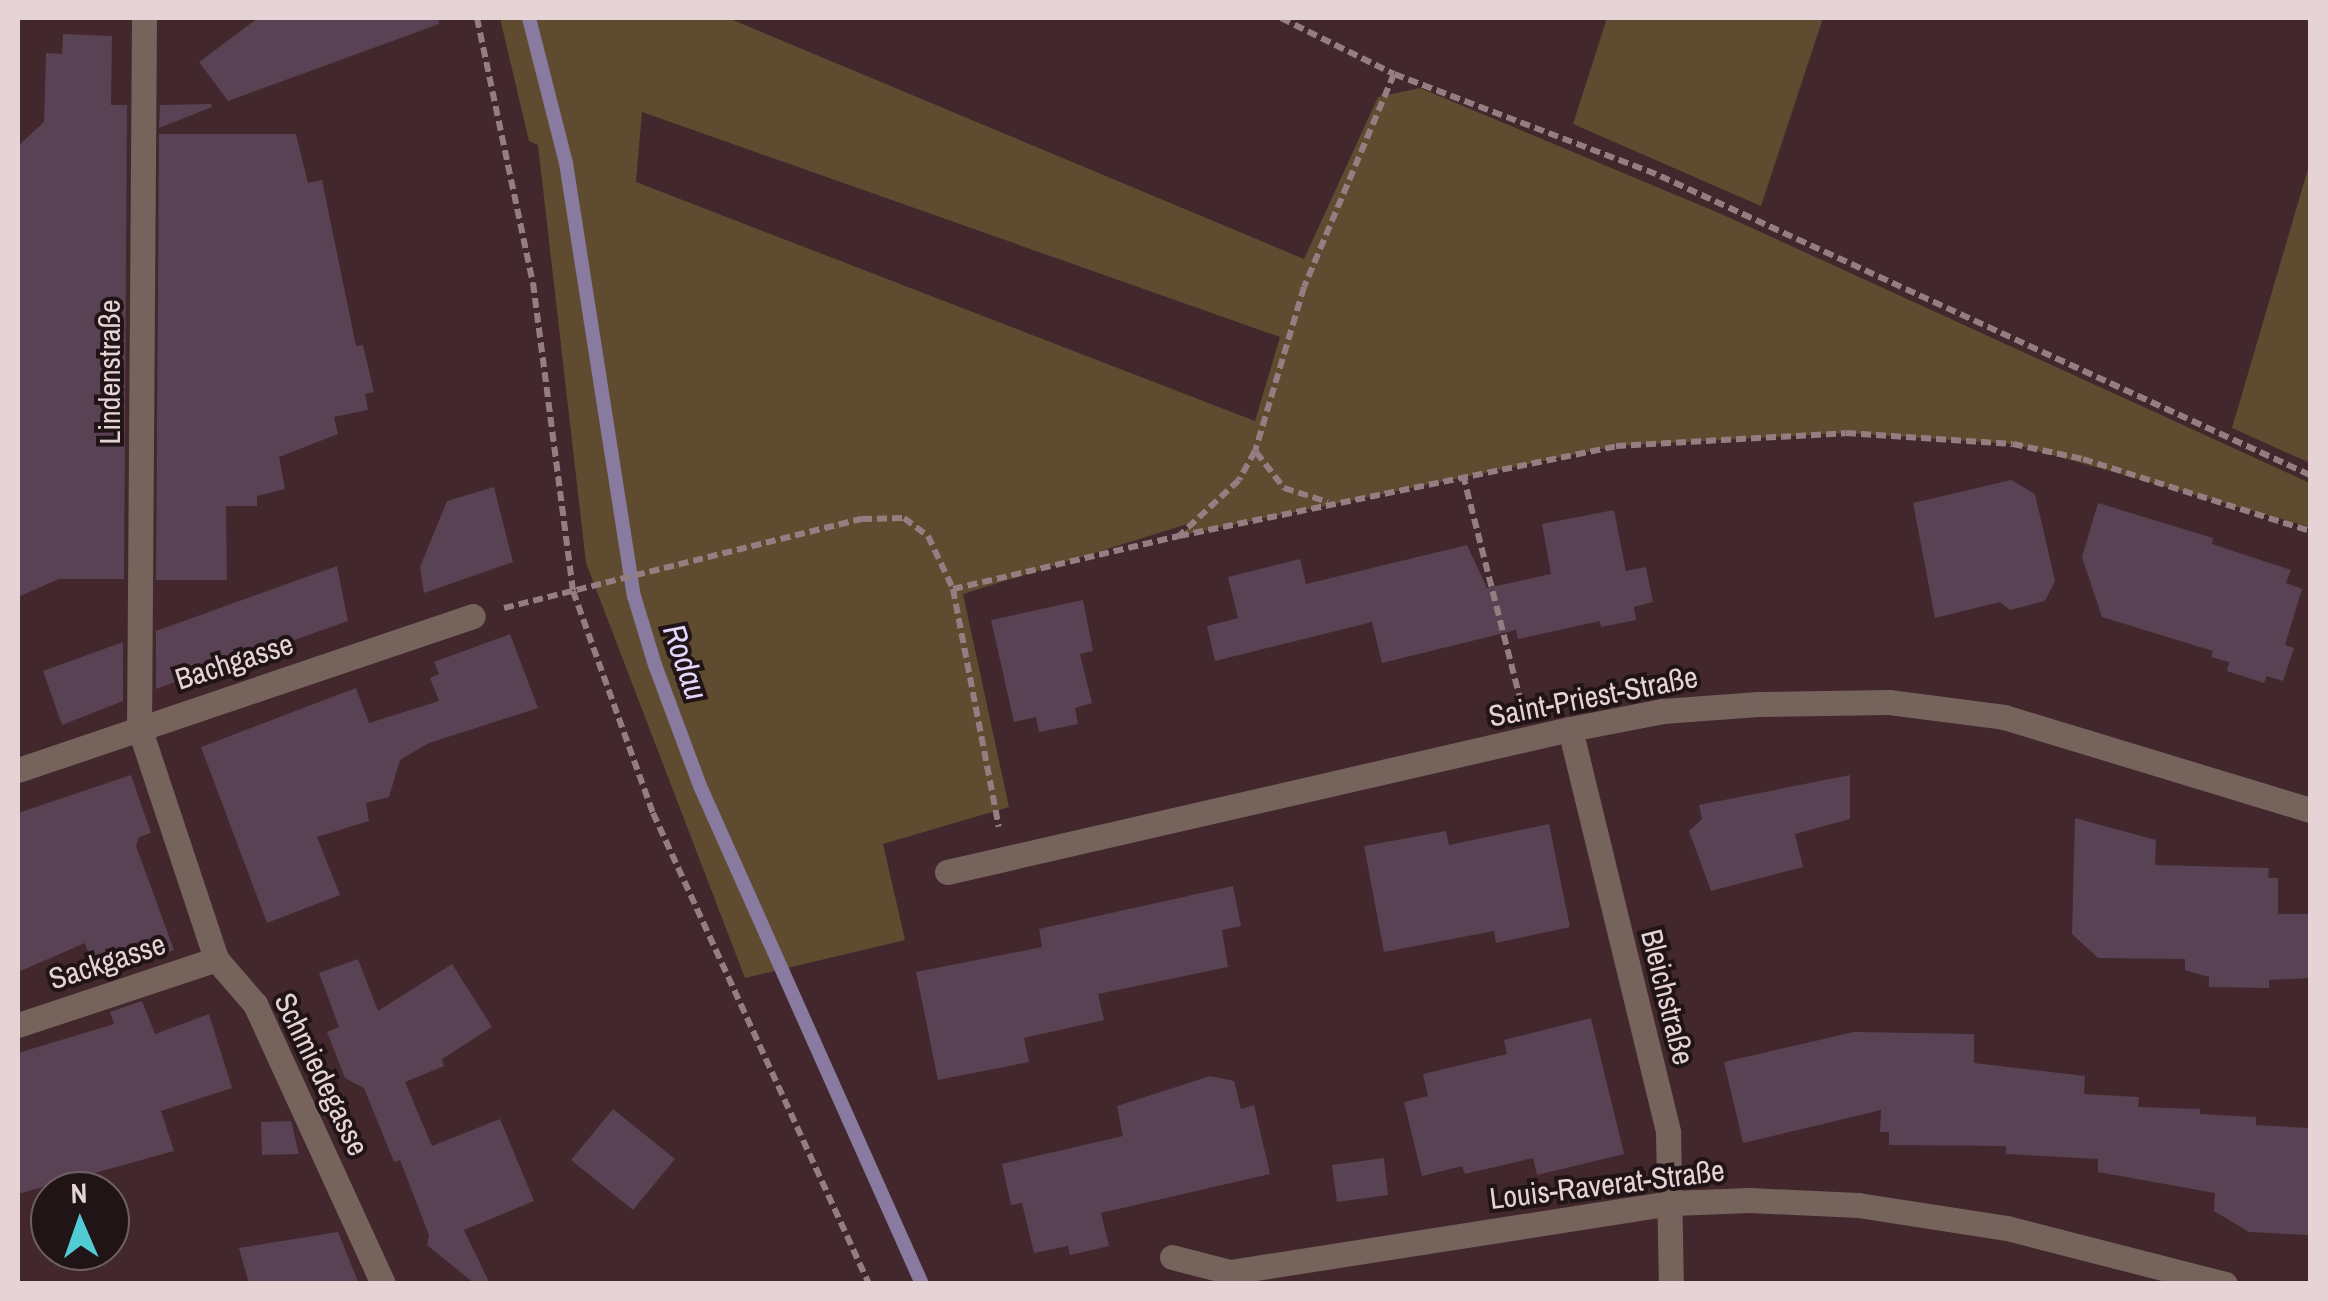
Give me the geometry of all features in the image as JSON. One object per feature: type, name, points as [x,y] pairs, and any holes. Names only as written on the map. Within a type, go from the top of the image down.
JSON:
[{"type":"street","name":"Lindenstraße","points":[[139,727],[144,18]]},
{"type":"street","name":"Bachgasse","points":[[18,770],[473,616]]},
{"type":"street","name":"Saint-Priest-Straße","points":[[947,872],[1570,730],[1712,706],[1831,701],[1950,707],[2078,736],[2310,810]]},
{"type":"street","name":"Schmiedegasse","points":[[139,727],[216,959],[256,1004],[384,1284]]},
{"type":"street","name":"Bleichstraße","points":[[1570,730],[1668,1132],[1672,1284]]},
{"type":"street","name":"Sackgasse","points":[[18,1025],[216,959]]},
{"type":"street","name":"Louis-Raverat-Straße","points":[[1172,1257],[1230,1272],[1672,1203],[1750,1200],[1914,1212],[2007,1228],[2225,1284]]},
{"type":"path","points":[[478,18],[533,283],[574,592],[653,813],[869,1284]]},
{"type":"path","points":[[1281,18],[1394,74],[1656,174],[2310,475]]},
{"type":"path","points":[[1179,536],[1226,494],[1255,451],[1304,288],[1394,74]]},
{"type":"path","points":[[953,589],[1330,502],[1634,445],[1846,433],[1930,437],[2083,459],[2310,532]]},
{"type":"path","points":[[1255,451],[1284,488],[1330,502]]},
{"type":"path","points":[[1463,475],[1529,739]]},
{"type":"path","points":[[473,616],[884,516],[904,518],[928,536],[953,589],[1005,858]]},
{"type":"shaded area","points":[[500,18],[728,18],[1304,259],[1378,97],[1420,88],[1719,213],[2310,483],[2310,527],[2013,444],[1846,433],[1616,446],[1179,536],[1194,522],[963,594],[1009,807],[883,844],[905,940],[745,978],[586,563],[538,145],[529,141]],"holes":[[[642,112],[1280,337],[1255,421],[636,182]]]},
{"type":"shaded area","points":[[1607,18],[1823,18],[1761,206],[1573,124]]},
{"type":"shaded area","points":[[2310,162],[2310,463],[2232,428]]},
{"type":"building","points":[[258,18],[438,18],[439,24],[228,101],[199,62]]},
{"type":"building","points":[[63,34],[112,36],[111,105],[127,105],[124,579],[59,579],[18,597],[18,146],[44,122],[46,53],[62,54]]},
{"type":"building","points":[[160,105],[212,107],[159,128]]},
{"type":"building","points":[[159,134],[296,134],[308,183],[322,180],[356,346],[363,345],[374,392],[365,394],[368,410],[334,417],[338,434],[279,457],[285,489],[257,496],[257,506],[226,506],[227,580],[156,580]]},
{"type":"building","points":[[2011,480],[2035,494],[2055,581],[2045,601],[2010,610],[2000,602],[1935,618],[1913,503]]},
{"type":"building","points":[[494,487],[513,562],[424,593],[420,567],[447,501]]},
{"type":"building","points":[[2098,503],[2213,538],[2212,544],[2291,570],[2286,583],[2302,589],[2285,645],[2294,648],[2283,681],[2267,676],[2264,683],[2227,671],[2229,662],[2211,657],[2213,651],[2102,617],[2082,557]]},
{"type":"building","points":[[1614,510],[1626,571],[1646,567],[1653,602],[1634,607],[1636,620],[1601,627],[1600,621],[1518,639],[1516,630],[1382,663],[1372,622],[1215,661],[1207,626],[1238,618],[1228,577],[1300,559],[1306,584],[1467,545],[1487,588],[1551,574],[1542,524]]},
{"type":"building","points":[[337,566],[348,621],[156,689],[156,631]]},
{"type":"building","points":[[1083,600],[1093,651],[1080,654],[1092,703],[1075,708],[1078,724],[1039,732],[1036,717],[1014,722],[991,620]]},
{"type":"building","points":[[510,634],[538,708],[429,743],[400,760],[389,797],[366,803],[369,821],[317,837],[340,895],[267,923],[201,747],[356,688],[369,723],[439,701],[430,678],[439,674],[434,662]]},
{"type":"building","points":[[123,642],[123,701],[62,725],[43,671]]},
{"type":"building","points":[[131,775],[151,833],[139,837],[136,846],[174,950],[97,978],[85,943],[18,972],[18,813]]},
{"type":"building","points":[[1850,775],[1850,819],[1795,834],[1803,867],[1711,891],[1689,831],[1702,819],[1699,805]]},
{"type":"building","points":[[2075,818],[2156,840],[2155,865],[2269,868],[2268,878],[2278,878],[2278,914],[2310,914],[2310,978],[2269,980],[2269,988],[2209,987],[2209,977],[2185,970],[2185,959],[2098,958],[2072,934]]},
{"type":"building","points":[[1549,824],[1570,927],[1496,943],[1494,931],[1384,952],[1364,846],[1446,831],[1449,845]]},
{"type":"building","points":[[1233,886],[1241,926],[1222,930],[1228,967],[1098,994],[1104,1020],[1024,1038],[1029,1062],[938,1080],[916,972],[1042,947],[1039,929]]},
{"type":"building","points":[[358,959],[378,1011],[452,964],[492,1027],[442,1059],[444,1066],[405,1082],[432,1146],[500,1119],[534,1201],[464,1230],[490,1284],[475,1284],[427,1245],[429,1235],[400,1160],[394,1162],[364,1088],[345,1078],[327,1032],[339,1027],[319,973]]},
{"type":"building","points":[[142,1001],[155,1034],[209,1014],[232,1088],[161,1111],[174,1151],[101,1171],[30,1171],[30,1191],[18,1194],[18,1053],[114,1024],[110,1012]]},
{"type":"building","points":[[1591,1018],[1624,1154],[1537,1175],[1533,1158],[1465,1174],[1462,1166],[1422,1176],[1404,1102],[1428,1096],[1423,1074],[1507,1054],[1504,1040]]},
{"type":"building","points":[[1854,1032],[1974,1034],[1974,1063],[2085,1076],[2084,1094],[2139,1097],[2138,1107],[2200,1109],[2200,1114],[2256,1117],[2256,1125],[2310,1128],[2308,1235],[2249,1232],[2214,1211],[2215,1193],[2098,1172],[2098,1159],[2006,1154],[2006,1146],[1889,1145],[1889,1132],[1880,1132],[1881,1110],[1743,1143],[1724,1062]]},
{"type":"building","points":[[1210,1076],[1234,1081],[1241,1109],[1254,1105],[1270,1174],[1101,1213],[1109,1246],[1070,1255],[1068,1246],[1034,1253],[1022,1203],[1011,1205],[1002,1164],[1123,1136],[1117,1106]]},
{"type":"building","points":[[613,1109],[675,1159],[633,1210],[571,1160]]},
{"type":"building","points":[[291,1121],[299,1154],[262,1155],[261,1122]]},
{"type":"building","points":[[1384,1158],[1388,1195],[1337,1202],[1332,1165]]},
{"type":"building","points":[[338,1232],[359,1284],[249,1284],[239,1248]]},
{"type":"waterway","name":"Rodau","points":[[529,18],[566,163],[634,596],[655,665],[700,786],[922,1284]]}]
